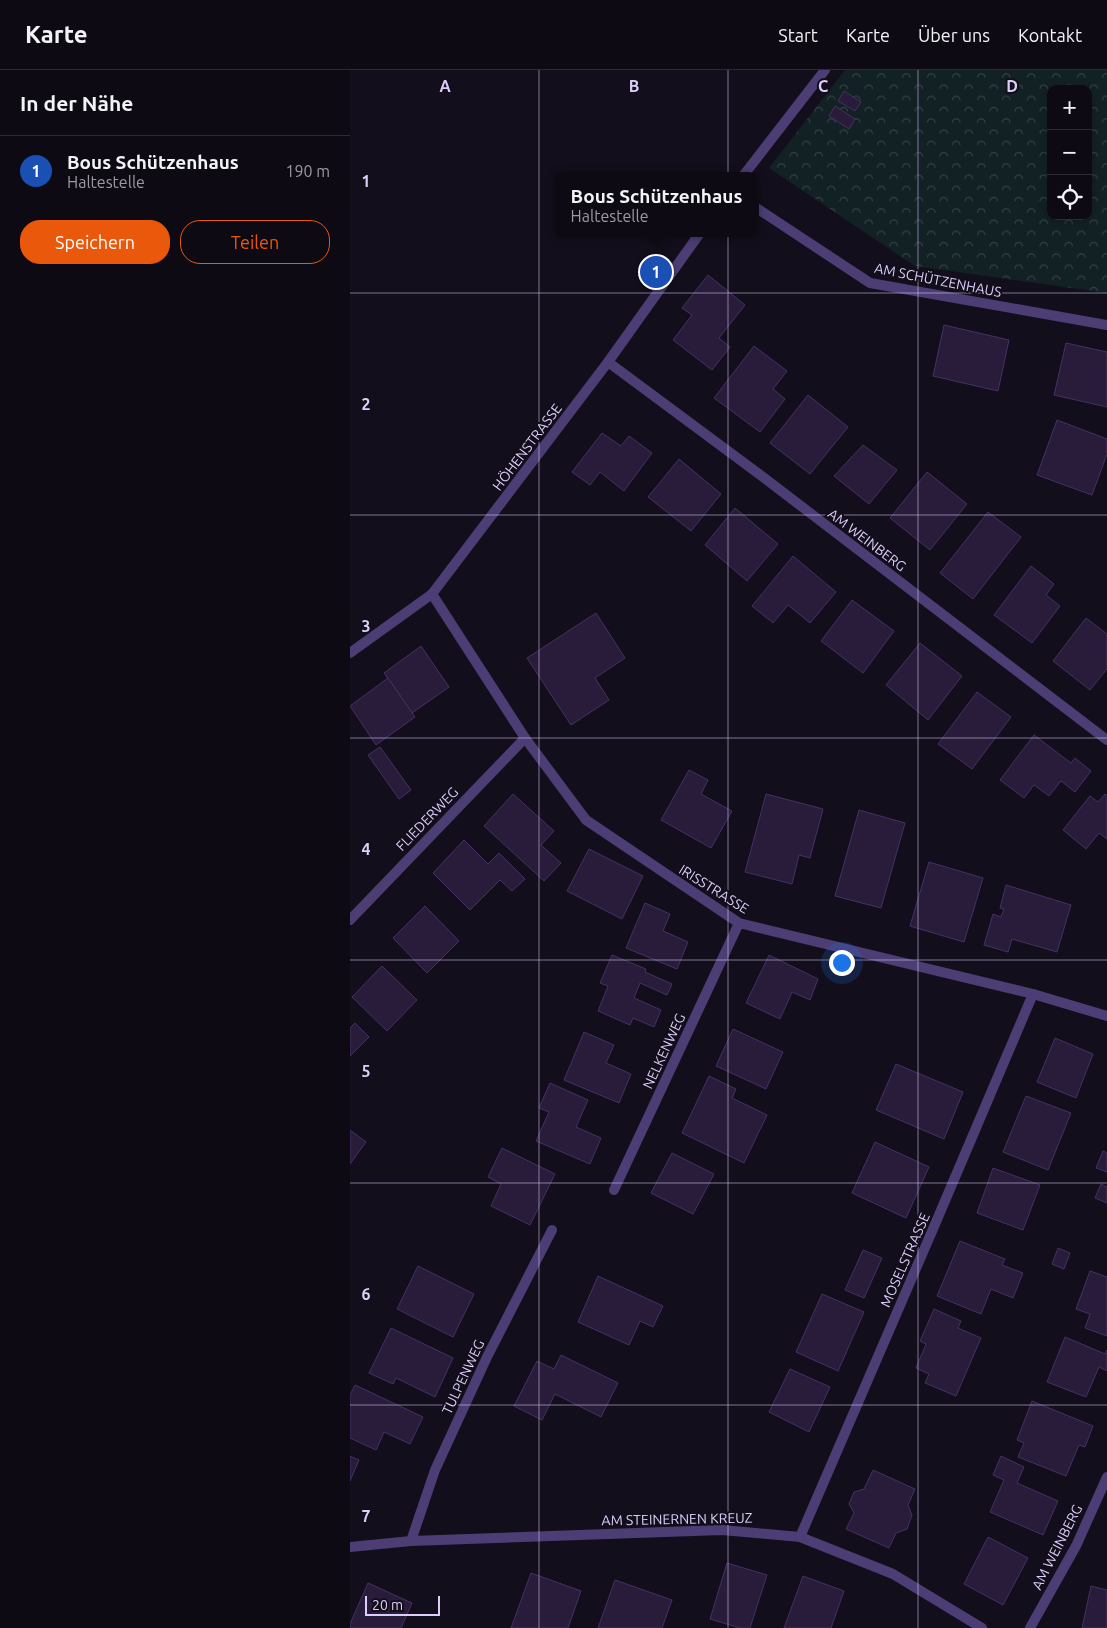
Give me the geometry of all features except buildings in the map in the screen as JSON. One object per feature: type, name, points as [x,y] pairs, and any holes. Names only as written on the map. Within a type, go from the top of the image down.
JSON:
[{"type":"street","points":[[746,172],[825,70]]},
{"type":"street","name":"AM SCHÜTZENHAUS","points":[[759,210],[870,283],[1107,325]]},
{"type":"street","name":"HÖHENSTRASSE","points":[[350,653],[432,594],[608,362],[697,237]]},
{"type":"street","name":"AM WEINBERG","points":[[608,362],[1107,740]]},
{"type":"street","name":"IRISSTRASSE","points":[[432,594],[525,738],[586,820],[739,924],[1033,994],[1107,1016]]},
{"type":"street","name":"FLIEDERWEG","points":[[350,920],[525,738]]},
{"type":"street","name":"NELKENWEG","points":[[614,1190],[739,924]]},
{"type":"street","name":"MOSELSTRASSE","points":[[800,1537],[934,1230],[1033,994]]},
{"type":"street","name":"TULPENWEG","points":[[411,1541],[435,1470],[487,1356],[552,1230]]},
{"type":"street","name":"AM WEINBERG","points":[[1030,1628],[1076,1546],[1107,1477]]},
{"type":"street","name":"AM STEINERNEN KREUZ","points":[[350,1548],[411,1541],[722,1530],[800,1537],[893,1574],[982,1628]]},
{"type":"green space","points":[[845,70],[1107,70],[1107,293],[915,266],[769,168]]},
{"type":"place","name":"Bous Schützenhaus","points":[[656,272]]}]
